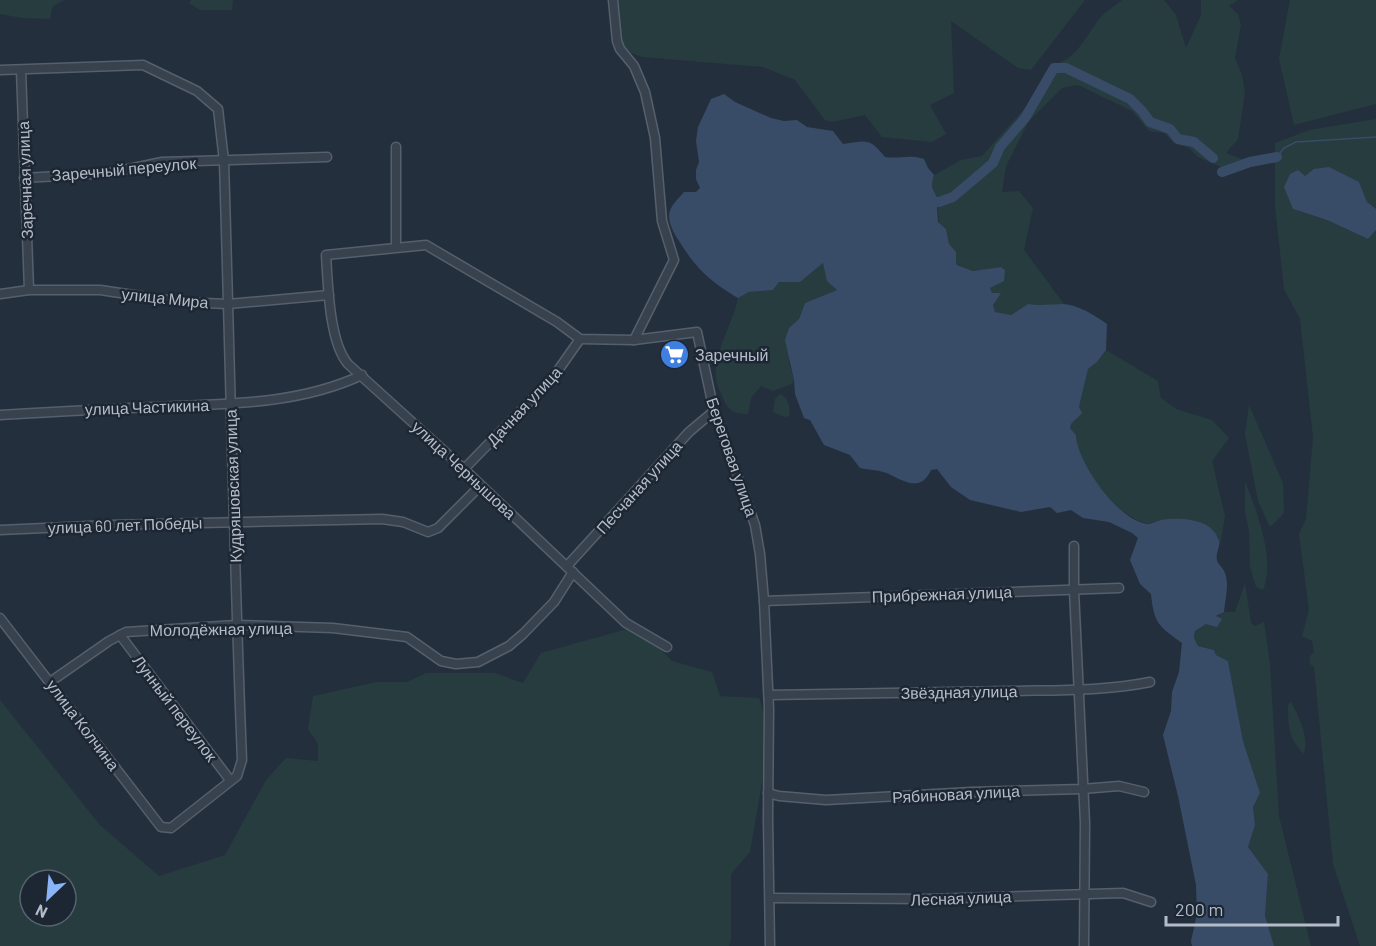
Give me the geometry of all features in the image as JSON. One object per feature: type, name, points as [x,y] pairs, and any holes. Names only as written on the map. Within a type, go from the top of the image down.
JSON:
[{"type":"street","points":[[613,0],[617,41],[624,56],[634,66],[645,92],[655,138],[662,221],[674,260],[634,340]]},
{"type":"street","name":"Кудряшовская улица","points":[[21,70],[143,65],[197,92],[218,109],[224,161],[236,625],[242,760],[237,776],[168,829]]},
{"type":"street","points":[[0,70],[21,70]]},
{"type":"street","name":"Заречная улица","points":[[21,70],[29,290]]},
{"type":"street","points":[[396,147],[396,247],[418,245],[431,247],[557,322],[580,339]]},
{"type":"street","name":"Заречный переулок","points":[[24,178],[110,173],[162,162],[327,157]]},
{"type":"street","name":"улица Чернышова","points":[[396,247],[326,255],[329,295],[340,355],[626,623],[667,647]]},
{"type":"street","name":"улица Мира","points":[[0,294],[29,290],[100,290],[181,302],[228,304],[329,295]]},
{"type":"street","name":"Береговая улица","points":[[580,339],[634,340],[697,332],[714,411],[755,525],[760,554],[765,601],[769,695],[770,946]]},
{"type":"street","name":"Дачная улица","points":[[464,469],[552,379],[580,339]]},
{"type":"street","name":"улица Частикина","points":[[0,415],[230,404],[285,398],[339,386],[362,375]]},
{"type":"street","name":"Песчаная улица","points":[[407,637],[441,661],[456,664],[478,662],[509,646],[524,634],[554,602],[570,569],[689,432],[714,411]]},
{"type":"street","name":"улица 60 лет Победы","points":[[0,530],[235,521],[381,519],[403,522],[428,532],[438,528],[480,486]]},
{"type":"street","points":[[1074,546],[1086,857],[1084,946]]},
{"type":"street","name":"Прибрежная улица","points":[[765,601],[1119,588]]},
{"type":"street","name":"улица Колчина","points":[[0,618],[161,827],[168,829]]},
{"type":"street","name":"Молодёжная улица","points":[[50,682],[120,635],[140,631],[236,625],[333,628],[407,637]]},
{"type":"street","name":"Лунный переулок","points":[[120,635],[230,780]]},
{"type":"street","name":"Звёздная улица","points":[[769,695],[1080,689],[1150,682]]},
{"type":"street","name":"Рябиновая улица","points":[[768,793],[825,800],[1119,786],[1144,792]]},
{"type":"street","name":"Лесная улица","points":[[770,898],[929,899],[1123,892],[1150,902]]},
{"type":"green space","points":[[0,0],[64,0],[52,7],[50,19],[0,14]]},
{"type":"green space","points":[[191,0],[233,0],[232,10],[200,10],[189,3]]},
{"type":"green space","points":[[613,0],[1085,0],[1031,70],[1018,68],[951,21],[954,93],[930,105],[946,134],[932,142],[882,137],[865,115],[832,122],[825,120],[795,80],[763,67],[642,57],[620,49]]},
{"type":"green space","points":[[1122,0],[1164,0],[1176,15],[1186,48],[1201,15],[1201,0],[1238,0],[1229,6],[1238,14],[1241,25],[1235,58],[1242,75],[1245,93],[1238,139],[1226,153],[1250,162],[1233,172],[1198,157],[1189,148],[1174,143],[1164,133],[1149,131],[1132,111],[1078,85],[1062,88],[1029,121],[1006,166],[1002,192],[1019,191],[1033,208],[1024,250],[1064,304],[1039,306],[1028,304],[1011,315],[995,312],[993,305],[1000,293],[992,294],[990,288],[1005,270],[1001,267],[973,271],[958,265],[949,245],[946,229],[939,223],[937,196],[931,186],[934,175],[961,160],[982,156],[1034,98],[1051,65],[1073,54],[1100,18]]},
{"type":"green space","points":[[1290,0],[1376,0],[1376,104],[1294,125],[1279,59]]},
{"type":"green space","points":[[1376,119],[1376,209],[1367,202],[1359,182],[1293,209],[1327,220],[1368,239],[1376,230],[1376,946],[1360,946],[1333,864],[1314,667],[1310,664],[1309,657],[1314,652],[1312,641],[1302,636],[1309,610],[1299,534],[1306,519],[1313,437],[1300,319],[1284,289],[1275,206],[1275,143],[1309,130]]},
{"type":"green space","points":[[823,263],[837,290],[805,303],[799,319],[789,328],[789,362],[794,380],[792,384],[773,391],[761,386],[751,398],[748,414],[732,411],[718,387],[716,370],[720,349],[738,298],[749,292],[773,290],[779,281],[800,282]]},
{"type":"green space","points":[[1106,350],[1158,381],[1161,398],[1176,409],[1212,420],[1229,438],[1212,461],[1225,516],[1220,546],[1218,536],[1190,526],[1164,520],[1145,523],[1134,518],[1111,500],[1090,474],[1078,447],[1076,435],[1070,428],[1076,420],[1088,369]]},
{"type":"green space","points":[[779,394],[788,402],[789,416],[784,417],[773,412],[775,399]]},
{"type":"green space","points":[[1249,405],[1283,483],[1284,513],[1270,527],[1258,501],[1245,434]]},
{"type":"green space","points":[[1245,481],[1259,520],[1266,550],[1266,578],[1263,590],[1256,587],[1250,567]]},
{"type":"green space","points":[[1245,583],[1251,623],[1255,626],[1264,622],[1270,664],[1279,816],[1311,946],[1274,946],[1272,944],[1265,916],[1268,874],[1248,847],[1255,825],[1253,807],[1260,793],[1243,741],[1228,661],[1216,655],[1214,650],[1198,646],[1194,638],[1195,631],[1224,612],[1235,612]]},
{"type":"green space","points":[[638,626],[672,661],[712,672],[720,696],[759,698],[767,722],[764,771],[750,852],[731,874],[731,940],[729,946],[0,946],[0,700],[100,825],[159,876],[225,855],[266,780],[286,758],[318,761],[318,744],[308,729],[313,696],[376,682],[407,682],[426,673],[495,673],[523,683],[541,653]]},
{"type":"green space","points":[[1291,702],[1304,733],[1304,754],[1290,731],[1288,705]]},
{"type":"water","points":[[724,94],[735,102],[771,118],[784,121],[797,120],[807,127],[833,131],[843,144],[867,142],[875,146],[885,157],[924,159],[934,175],[932,187],[939,202],[938,222],[946,229],[949,244],[956,252],[957,265],[973,271],[1001,267],[1005,270],[1004,281],[990,288],[992,293],[1001,293],[993,305],[995,312],[1011,315],[1028,304],[1063,304],[1081,308],[1107,324],[1106,350],[1088,369],[1079,407],[1082,413],[1070,428],[1076,435],[1083,460],[1091,474],[1112,502],[1125,513],[1137,521],[1148,524],[1168,519],[1193,520],[1208,526],[1218,538],[1217,560],[1227,580],[1224,612],[1216,616],[1222,619],[1217,627],[1206,624],[1195,631],[1194,638],[1198,646],[1214,650],[1216,655],[1228,661],[1243,741],[1260,793],[1253,807],[1255,825],[1248,847],[1268,874],[1265,916],[1274,946],[1192,946],[1197,914],[1196,885],[1163,735],[1171,711],[1172,692],[1179,672],[1182,643],[1159,623],[1154,612],[1151,594],[1140,584],[1130,560],[1138,538],[1109,522],[1083,518],[1071,510],[1057,513],[1050,507],[1021,512],[970,500],[951,487],[937,469],[931,470],[927,477],[918,483],[907,482],[886,473],[860,468],[850,455],[824,445],[810,420],[804,418],[795,394],[785,340],[789,328],[799,319],[805,303],[837,290],[827,281],[823,263],[800,282],[779,282],[773,290],[749,292],[738,298],[704,273],[679,241],[671,226],[669,215],[684,192],[696,192],[700,188],[696,179],[699,162],[696,141],[698,127],[711,99]]},
{"type":"water","points":[[1329,167],[1359,182],[1367,202],[1376,209],[1376,230],[1368,239],[1327,220],[1293,209],[1284,187],[1290,174],[1298,170],[1305,176],[1314,169]]},
{"type":"waterway","points":[[939,202],[953,197],[993,163],[1000,147],[1025,118],[1054,68],[1066,68],[1130,99],[1150,122],[1170,129],[1178,139],[1194,142],[1213,158]]},
{"type":"waterway","points":[[1277,157],[1284,148],[1296,142],[1376,137]]},
{"type":"waterway","points":[[1222,172],[1250,162],[1277,157]]},
{"type":"place","name":"Заречный","points":[[674,355]]}]
